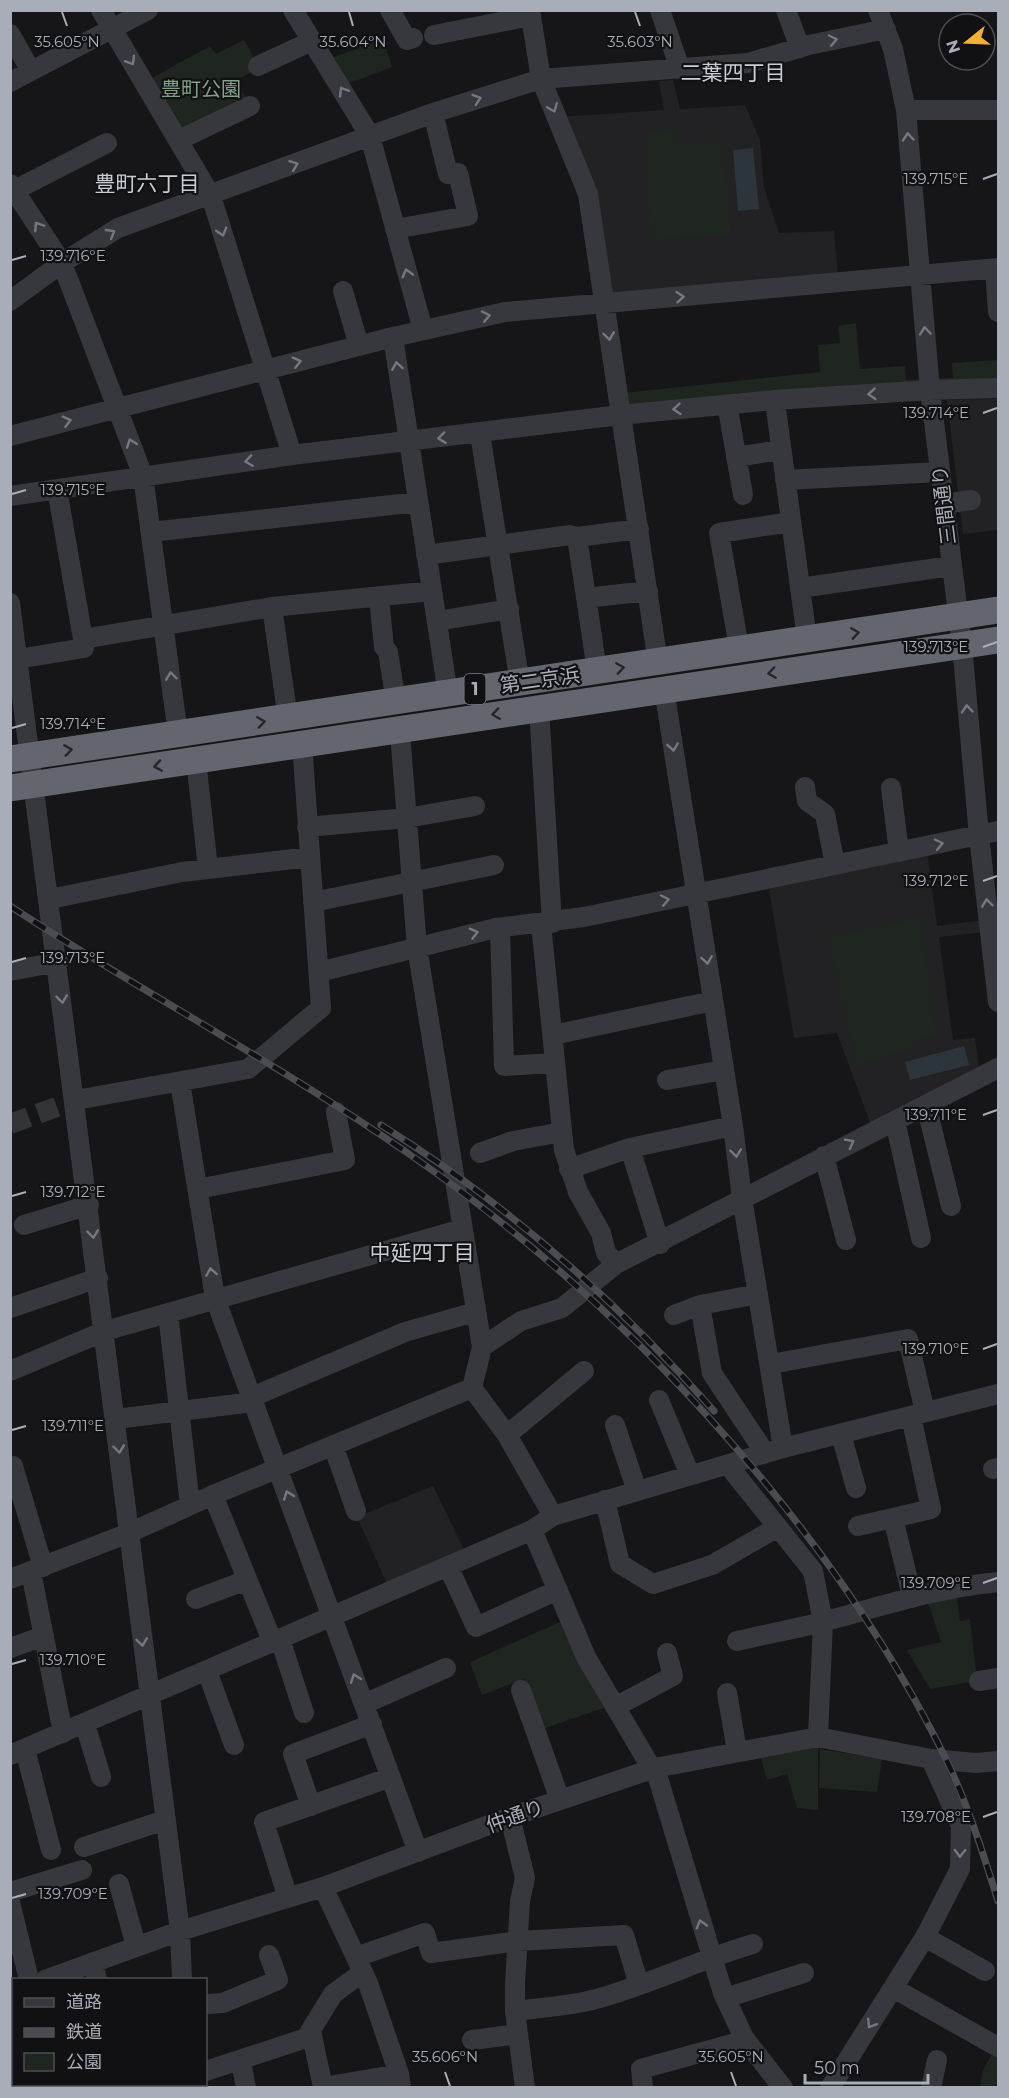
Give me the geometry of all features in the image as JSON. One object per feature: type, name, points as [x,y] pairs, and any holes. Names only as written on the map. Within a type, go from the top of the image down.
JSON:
[{"type":"highway","name":"第二京浜","points":[[21,757],[999,610]]},
{"type":"highway","name":"第二京浜","points":[[22,786],[999,640]]},
{"type":"street","points":[[101,10],[211,196],[292,455]]},
{"type":"street","points":[[10,82],[148,10]]},
{"type":"street","points":[[293,10],[370,136],[423,330]]},
{"type":"street","points":[[390,10],[407,40],[413,38]]},
{"type":"street","points":[[660,10],[680,69]]},
{"type":"street","points":[[786,10],[800,48]]},
{"type":"street","name":"三間通り","points":[[878,10],[886,29],[906,110],[930,390],[962,645],[979,836],[999,1002]]},
{"type":"street","points":[[434,35],[531,13],[541,79],[588,195],[658,663]]},
{"type":"street","points":[[10,301],[62,263],[118,228],[211,196],[433,113],[541,79],[748,63],[800,48],[886,29]]},
{"type":"street","points":[[10,34],[31,71]]},
{"type":"street","points":[[258,66],[312,40]]},
{"type":"street","points":[[178,140],[250,106]]},
{"type":"street","points":[[906,110],[999,110]]},
{"type":"street","points":[[395,229],[468,216],[458,172],[448,174],[433,113]]},
{"type":"street","points":[[107,143],[13,187],[62,263],[143,476],[178,734]]},
{"type":"street","points":[[10,436],[393,337],[505,312],[997,268],[999,312]]},
{"type":"street","points":[[343,291],[359,346]]},
{"type":"street","points":[[393,337],[448,693]]},
{"type":"street","points":[[10,496],[292,455],[409,443],[620,415],[930,390],[987,388]]},
{"type":"street","points":[[776,409],[807,639]]},
{"type":"street","points":[[729,415],[743,495]]},
{"type":"street","points":[[480,434],[518,671]]},
{"type":"street","points":[[736,457],[782,450]]},
{"type":"street","points":[[785,480],[940,472]]},
{"type":"street","points":[[18,659],[84,648],[57,489]]},
{"type":"street","points":[[944,504],[971,500]]},
{"type":"street","points":[[151,532],[418,502]]},
{"type":"street","points":[[737,636],[719,533],[791,522]]},
{"type":"street","points":[[426,555],[570,535],[577,537],[639,529]]},
{"type":"street","points":[[577,537],[595,657]]},
{"type":"street","points":[[800,588],[951,566]]},
{"type":"street","points":[[83,639],[272,607],[432,591]]},
{"type":"street","points":[[586,598],[648,591]]},
{"type":"street","points":[[379,598],[384,647],[388,652],[396,702]]},
{"type":"street","points":[[10,603],[12,632],[18,659],[22,786],[50,899],[180,1931],[182,1978]]},
{"type":"street","points":[[272,607],[286,705]]},
{"type":"street","points":[[437,621],[508,609]]},
{"type":"street","points":[[664,689],[733,1126],[742,1198],[771,1364],[774,1451]]},
{"type":"street","points":[[539,708],[553,1035],[562,1131],[569,1169],[578,1192],[601,1233],[606,1252],[616,1264]]},
{"type":"street","points":[[76,1100],[248,1069],[321,1008],[302,743]]},
{"type":"street","points":[[401,745],[417,947],[482,1347],[472,1388]]},
{"type":"street","points":[[196,760],[208,868]]},
{"type":"street","points":[[805,787],[807,801],[825,814],[835,865]]},
{"type":"street","points":[[891,788],[899,852]]},
{"type":"street","points":[[307,827],[407,818],[475,806]]},
{"type":"street","points":[[319,972],[500,928],[547,924],[999,831]]},
{"type":"street","points":[[50,899],[208,868],[310,856]]},
{"type":"street","points":[[313,902],[494,866]]},
{"type":"street","points":[[500,928],[504,1066],[555,1063]]},
{"type":"street","points":[[10,971],[58,962]]},
{"type":"street","points":[[553,1035],[713,1001]]},
{"type":"street","points":[[482,1347],[521,1322],[562,1308],[616,1264],[660,1244],[742,1198],[999,1068]]},
{"type":"street","points":[[668,1080],[724,1070]]},
{"type":"street","points":[[180,1082],[215,1298],[418,1852]]},
{"type":"street","points":[[926,1105],[951,1206]]},
{"type":"street","points":[[198,1189],[345,1160],[336,1112]]},
{"type":"street","points":[[895,1121],[921,1238]]},
{"type":"street","points":[[569,1169],[630,1148],[733,1126]]},
{"type":"street","points":[[480,1153],[513,1141],[562,1131]]},
{"type":"street","points":[[630,1148],[660,1244]]},
{"type":"street","points":[[824,1156],[846,1240]]},
{"type":"street","points":[[24,1225],[89,1205]]},
{"type":"street","points":[[10,1371],[105,1331],[462,1229]]},
{"type":"street","points":[[10,1308],[98,1278]]},
{"type":"street","points":[[674,1315],[700,1305],[758,1294]]},
{"type":"street","points":[[700,1305],[712,1373],[774,1451]]},
{"type":"street","points":[[116,1419],[178,1412],[253,1399],[405,1332],[475,1312]]},
{"type":"street","points":[[168,1313],[190,1505]]},
{"type":"street","points":[[771,1364],[908,1339],[931,1509],[858,1526]]},
{"type":"street","points":[[507,1435],[584,1371]]},
{"type":"street","points":[[472,1388],[507,1435],[553,1516]]},
{"type":"street","points":[[10,1579],[129,1533],[213,1495],[472,1388]]},
{"type":"street","points":[[51,1850],[18,1752],[532,1530],[553,1516],[774,1451],[999,1394]]},
{"type":"street","points":[[659,1400],[690,1475]]},
{"type":"street","points":[[615,1425],[637,1491]]},
{"type":"street","points":[[841,1434],[856,1488]]},
{"type":"street","points":[[333,1445],[356,1511]]},
{"type":"street","points":[[728,1465],[813,1571],[823,1622],[818,1737]]},
{"type":"street","points":[[13,1466],[37,1569],[44,1636],[63,1733]]},
{"type":"street","points":[[213,1495],[250,1586],[276,1641],[304,1713]]},
{"type":"street","points":[[605,1500],[620,1564],[652,1584],[712,1565],[778,1527]]},
{"type":"street","points":[[893,1518],[912,1596]]},
{"type":"street","points":[[532,1530],[585,1657],[654,1768],[725,1998],[746,2040],[783,2088]]},
{"type":"street","points":[[448,1566],[476,1627],[558,1590]]},
{"type":"street","points":[[737,1641],[823,1622],[912,1596],[957,1586],[999,1582]]},
{"type":"street","points":[[196,1599],[239,1584],[250,1586]]},
{"type":"street","points":[[10,1648],[44,1636]]},
{"type":"street","points":[[615,1707],[673,1676],[667,1653]]},
{"type":"street","points":[[364,1704],[446,1668]]},
{"type":"street","points":[[207,1671],[234,1745]]},
{"type":"street","points":[[521,1690],[560,1800]]},
{"type":"street","points":[[726,1693],[737,1751]]},
{"type":"street","points":[[85,1724],[100,1777]]},
{"type":"street","points":[[311,1806],[292,1754],[372,1724]]},
{"type":"street","name":"仲通り","points":[[56,1978],[95,1971],[136,1946],[323,1887],[510,1817],[654,1768],[818,1737],[931,1758],[976,1762],[999,1761]]},
{"type":"street","points":[[830,2088],[941,1912],[960,1869],[961,1826],[931,1758]]},
{"type":"street","points":[[288,1898],[264,1822],[391,1777]]},
{"type":"street","points":[[510,1817],[525,1878],[520,1901],[515,2011],[525,2088]]},
{"type":"street","points":[[84,1846],[165,1820]]},
{"type":"street","points":[[10,1892],[82,1870]]},
{"type":"street","points":[[119,1884],[136,1946]]},
{"type":"street","points":[[310,2031],[322,2087],[400,2081],[359,1964],[323,1887]]},
{"type":"street","points":[[10,1902],[29,1978]]},
{"type":"street","points":[[207,2072],[306,2038],[333,1995],[359,1964],[424,1933],[431,1953],[518,1941],[624,1935],[639,1985]]},
{"type":"street","points":[[925,1937],[985,1971]]},
{"type":"street","points":[[515,2011],[571,2004],[639,1985],[711,1957],[753,1944]]},
{"type":"street","points":[[207,2004],[223,2003],[278,1980],[268,1955]]},
{"type":"street","points":[[725,1998],[804,1973]]},
{"type":"street","points":[[893,1988],[999,2047]]},
{"type":"street","points":[[472,2040],[518,2034]]},
{"type":"street","points":[[643,2088],[641,2068],[746,2040]]},
{"type":"street","points":[[931,2088],[937,2060]]},
{"type":"street","points":[[241,2061],[246,2088]]},
{"type":"shaded area","points":[[673,80],[680,109],[745,105],[760,140],[764,187],[779,233],[834,231],[838,276],[607,298],[558,117],[664,110],[659,81]]},
{"type":"shaded area","points":[[753,148],[759,209],[738,211],[733,150]]},
{"type":"shaded area","points":[[998,399],[998,530],[963,534],[947,400]]},
{"type":"shaded area","points":[[927,851],[937,926],[984,920],[986,932],[939,937],[953,1040],[975,1038],[979,1069],[871,1125],[837,1033],[794,1038],[769,889]]},
{"type":"shaded area","points":[[964,1046],[969,1065],[910,1080],[905,1062]]},
{"type":"shaded area","points":[[433,1486],[465,1552],[388,1586],[357,1517]]},
{"type":"green space","points":[[383,39],[392,67],[345,85],[329,59]]},
{"type":"green space","name":"豊町公園","points":[[244,40],[260,68],[236,80],[249,103],[180,136],[148,80],[210,46],[216,54]]},
{"type":"green space","points":[[677,129],[678,144],[724,141],[731,235],[651,240],[644,132]]},
{"type":"green space","points":[[856,323],[860,369],[905,366],[906,380],[953,378],[952,363],[998,360],[998,381],[627,408],[624,393],[820,372],[818,345],[840,343],[838,326]]},
{"type":"green space","points":[[916,919],[923,927],[936,1036],[913,1041],[914,1049],[856,1065],[827,937]]},
{"type":"green space","points":[[956,1591],[960,1621],[970,1619],[977,1681],[930,1689],[907,1650],[941,1642],[927,1599]]},
{"type":"green space","points":[[560,1622],[604,1708],[542,1729],[524,1679],[482,1695],[470,1662]]},
{"type":"green space","points":[[818,1746],[818,1810],[797,1808],[787,1774],[767,1780],[760,1755]]},
{"type":"green space","points":[[820,1749],[882,1759],[877,1792],[819,1788]]},
{"type":"green space","points":[[998,2044],[998,2087],[980,2088],[983,2070]]},
{"type":"tunnel","points":[[10,1124],[76,1100]]},
{"type":"railway","points":[[10,906],[311,1090],[409,1154],[489,1213],[567,1278],[643,1349],[715,1424],[782,1503],[843,1586],[898,1672],[946,1759],[975,1829],[998,1901]]},
{"type":"railway","points":[[381,1125],[472,1187],[558,1256],[639,1331],[714,1411]]},
{"type":"district","name":"二葉四丁目","points":[[733,73]]},
{"type":"district","name":"豊町六丁目","points":[[147,184]]},
{"type":"district","name":"中延四丁目","points":[[422,1253]]}]
